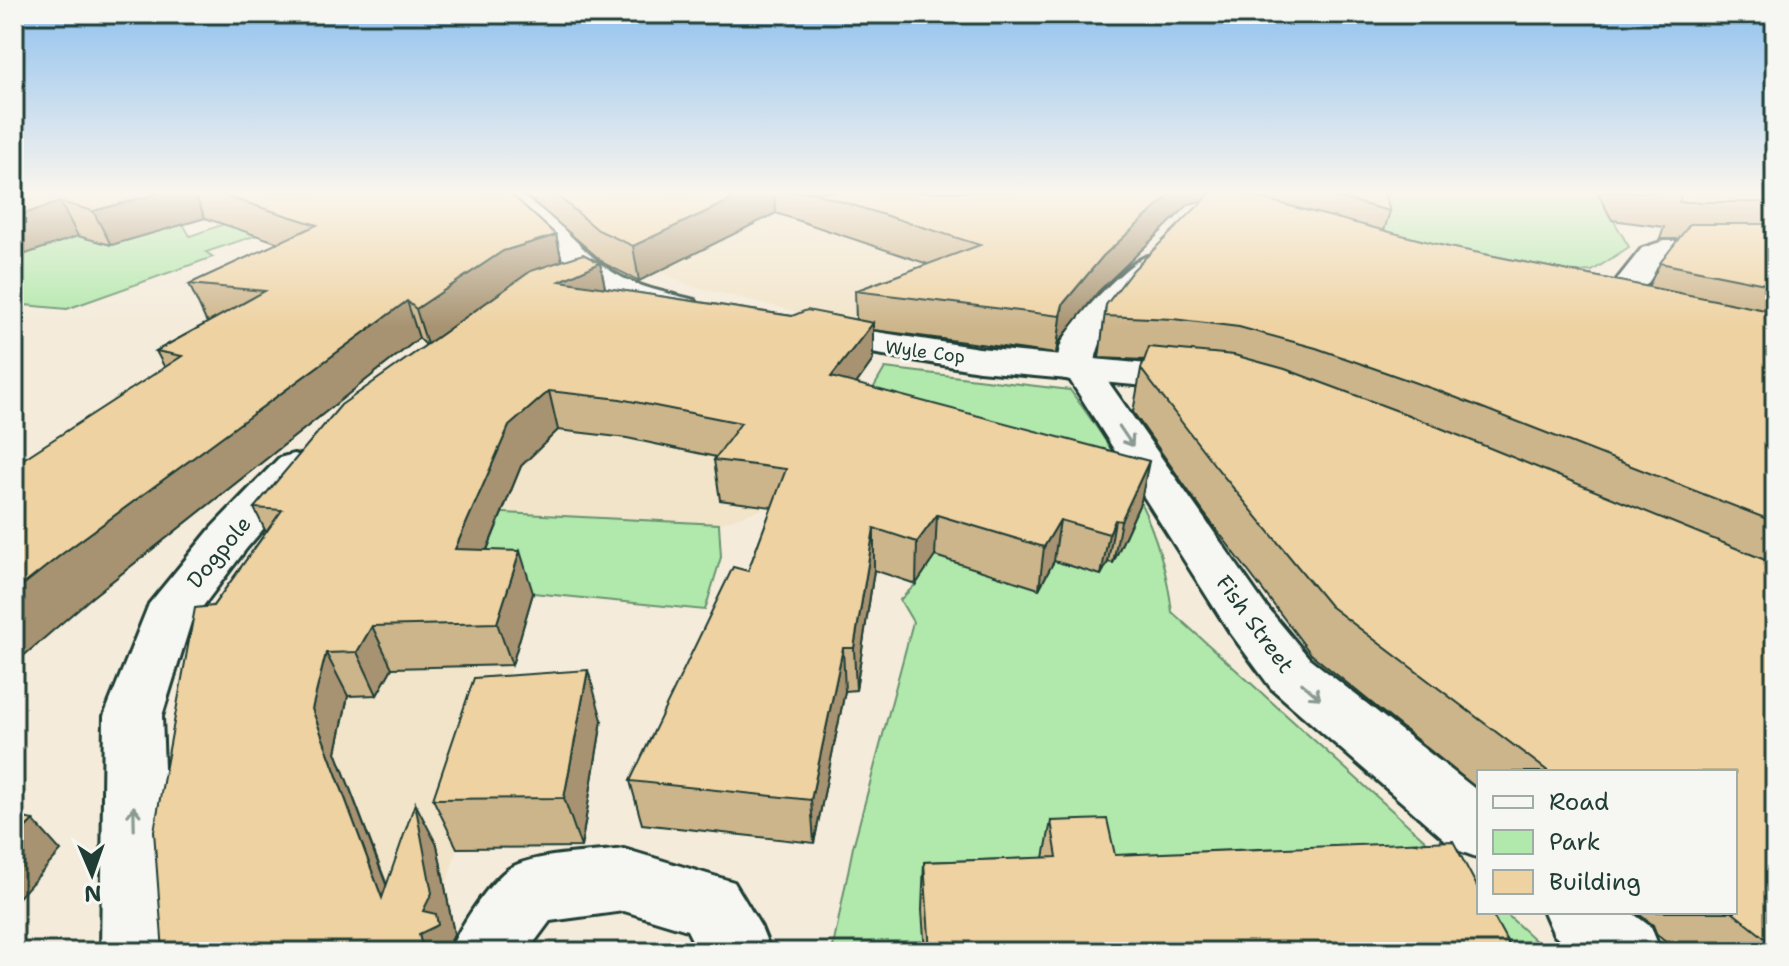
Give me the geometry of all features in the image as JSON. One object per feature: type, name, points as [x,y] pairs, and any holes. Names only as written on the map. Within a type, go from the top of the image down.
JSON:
[{"type":"street","points":[[540,237],[572,280],[709,313]]},
{"type":"street","points":[[1079,370],[1079,344],[1167,246]]},
{"type":"street","points":[[1644,319],[1594,308],[1653,255],[1664,250],[1775,250]]},
{"type":"street","name":"Wyle Cop","points":[[782,327],[890,349],[1079,370],[1165,375],[1243,388]]},
{"type":"street","name":"Fish Street","points":[[1079,370],[1247,618],[1290,673],[1477,828]]},
{"type":"street","name":"Dogpole","points":[[136,952],[133,716],[167,617],[229,538],[296,466],[333,438]]},
{"type":"street","points":[[484,952],[531,892],[624,880],[710,905],[736,952]]},
{"type":"street","points":[[1580,914],[1626,952]]},
{"type":"shaded area","points":[[615,237],[1155,237],[1094,300],[1073,328],[1062,360],[911,339],[695,287],[658,272]]},
{"type":"shaded area","points":[[420,405],[838,409],[768,507],[719,524],[467,511],[533,593],[434,926],[196,952]]},
{"type":"green space","points":[[75,237],[111,245],[138,237],[251,237],[206,252],[213,257],[67,309],[14,304],[14,258]]},
{"type":"green space","points":[[1399,237],[1623,237],[1629,247],[1592,271],[1527,276]]},
{"type":"green space","points":[[885,368],[1070,390],[1137,495],[1159,550],[1172,612],[1477,887],[1477,914],[1506,914],[1548,952],[832,952],[853,847],[913,622],[900,600],[916,584],[850,561],[843,440]]},
{"type":"green space","points":[[467,511],[719,524],[721,557],[705,610],[533,593],[427,589]]},
{"type":"building","points":[[291,237],[549,237],[503,251],[416,309],[407,301],[14,592],[14,465],[182,356],[156,351],[265,291],[189,284]]},
{"type":"building","points":[[613,237],[652,237],[633,246]]},
{"type":"building","points":[[955,237],[1124,237],[1103,256],[1063,304],[1060,316],[855,291],[980,245]]},
{"type":"building","points":[[1166,237],[1410,237],[1775,312],[1775,522],[1439,391],[1316,348],[1239,327],[1173,319],[1105,316],[1106,305],[1133,270]]},
{"type":"building","points":[[1680,237],[1775,237],[1775,286],[1660,263]]},
{"type":"building","points":[[583,254],[600,263],[560,281],[792,316],[807,310],[873,323],[831,377],[1149,461],[1121,521],[1115,520],[1109,534],[1060,520],[1044,547],[937,515],[917,542],[874,528],[854,648],[843,648],[811,800],[630,781],[733,567],[748,571],[786,469],[714,460],[741,423],[620,399],[549,391],[509,426],[455,549],[520,551],[497,623],[372,626],[357,652],[326,653],[312,709],[382,898],[415,803],[432,893],[423,911],[436,914],[438,925],[419,934],[423,952],[163,952],[154,831],[195,608],[213,606],[282,510],[254,508],[341,405],[531,271]]},
{"type":"building","points":[[1149,347],[1234,355],[1285,369],[1406,414],[1775,564],[1775,946],[1735,914],[1737,914],[1737,770],[1546,770],[1330,606],[1216,467],[1141,369]]},
{"type":"building","points":[[588,670],[564,798],[433,799],[474,678]]},
{"type":"building","points":[[14,816],[33,820],[14,839]]},
{"type":"building","points":[[1107,819],[1115,855],[1453,841],[1477,886],[1477,914],[1492,914],[1513,952],[930,952],[924,862],[1057,857],[1051,821]]}]
